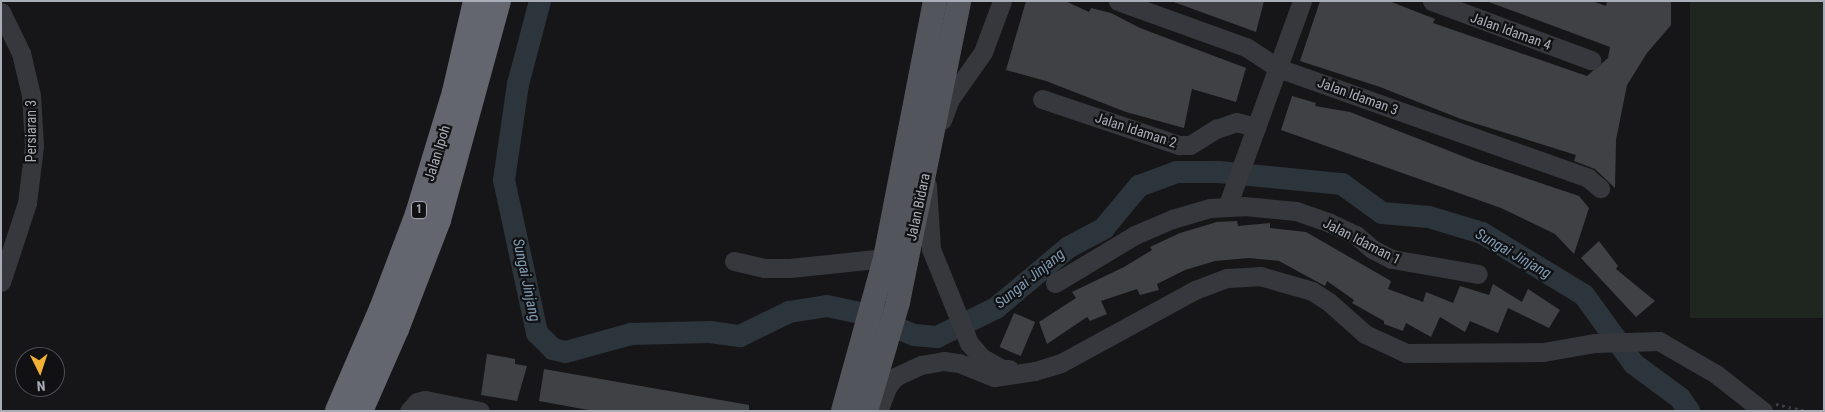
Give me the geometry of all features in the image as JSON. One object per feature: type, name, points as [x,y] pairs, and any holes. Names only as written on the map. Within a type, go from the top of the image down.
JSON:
[{"type":"highway","name":"Jalan Ipoh","points":[[338,411],[385,300],[418,214],[455,92],[476,1]]},
{"type":"highway","name":"Jalan Ipoh","points":[[360,411],[396,330],[438,220],[498,1]]},
{"type":"main road","name":"Jalan Bidara","points":[[843,411],[885,258],[935,1]]},
{"type":"main road","name":"Jalan Bidara","points":[[865,411],[886,350],[898,302],[926,172],[959,1]]},
{"type":"street","points":[[1002,1],[984,52],[950,99],[926,172],[931,249],[968,343],[980,357],[1002,369],[1035,371]]},
{"type":"street","name":"Jalan Idaman 3","points":[[1118,1],[1246,47],[1278,68],[1588,178],[1600,188]]},
{"type":"street","points":[[1230,201],[1302,1]]},
{"type":"street","name":"Jalan Idaman 4","points":[[1432,1],[1591,60]]},
{"type":"street","name":"Persiaran 3","points":[[1,12],[21,53],[32,95],[34,146],[27,203],[1,282]]},
{"type":"street","name":"Jalan Idaman 2","points":[[1042,99],[1179,145],[1190,145],[1216,129],[1236,122],[1256,127]]},
{"type":"street","name":"Jalan Idaman 1","points":[[1055,283],[1135,235],[1172,219],[1230,201],[1296,211],[1356,236],[1392,260],[1478,274]]},
{"type":"street","points":[[734,261],[764,268],[790,268],[885,258]]},
{"type":"street","points":[[878,411],[887,387],[895,377],[921,365],[944,361],[960,363],[994,377],[1035,371],[1061,363],[1195,290],[1227,278],[1260,276],[1312,291],[1329,302],[1365,334],[1406,354],[1543,352],[1595,344],[1659,341],[1683,352],[1762,410]]},
{"type":"street","points":[[413,406],[425,400],[480,411]]},
{"type":"path","points":[[1762,410],[1778,403],[1806,411]]},
{"type":"shaded area","points":[[1690,1],[1824,1],[1824,318],[1690,318]]},
{"type":"building","points":[[1026,1],[1065,1],[1089,12],[1091,8],[1111,13],[1140,28],[1246,68],[1236,102],[1192,89],[1184,128],[1126,112],[1046,81],[1006,70]]},
{"type":"building","points":[[1171,1],[1264,1],[1256,32]]},
{"type":"building","points":[[1320,1],[1389,1],[1435,19],[1433,23],[1587,76],[1608,58],[1610,47],[1486,1],[1592,1],[1606,6],[1607,1],[1671,1],[1671,25],[1647,53],[1627,85],[1616,140],[1615,188],[1595,169],[1574,161],[1576,155],[1461,119],[1380,87],[1300,61]]},
{"type":"building","points":[[1292,96],[1316,103],[1315,106],[1350,112],[1475,161],[1579,196],[1589,208],[1574,254],[1555,234],[1501,208],[1281,130]]},
{"type":"building","points":[[1237,221],[1238,226],[1270,223],[1270,228],[1306,232],[1391,281],[1388,289],[1423,302],[1426,292],[1453,303],[1460,286],[1489,295],[1493,284],[1522,302],[1528,289],[1560,310],[1549,328],[1508,308],[1498,333],[1470,321],[1465,332],[1440,317],[1431,337],[1406,323],[1403,331],[1384,324],[1384,321],[1352,303],[1354,300],[1327,281],[1325,286],[1279,261],[1249,258],[1215,261],[1185,270],[1157,284],[1159,290],[1140,295],[1137,289],[1101,301],[1107,314],[1090,321],[1087,317],[1047,344],[1039,322],[1076,298],[1072,292],[1124,267],[1152,250],[1150,247],[1180,233],[1217,222]]},
{"type":"building","points":[[1599,241],[1618,266],[1616,269],[1655,301],[1636,317],[1581,258]]},
{"type":"building","points":[[1014,313],[1035,322],[1021,356],[1000,347]]},
{"type":"building","points":[[487,354],[515,359],[515,364],[527,366],[517,401],[481,395]]},
{"type":"building","points":[[544,369],[749,405],[749,411],[594,411],[539,401]]},
{"type":"waterway","name":"Sungai Jinjang","points":[[540,1],[518,84],[504,180],[537,333],[553,349],[566,352],[631,334],[710,332],[740,336],[789,312],[827,306],[861,313],[914,335],[937,337],[996,308],[1069,247],[1104,228],[1139,186],[1177,172],[1219,172],[1342,184],[1382,213],[1429,217],[1482,233],[1584,295],[1634,364],[1680,398],[1689,411]]}]
